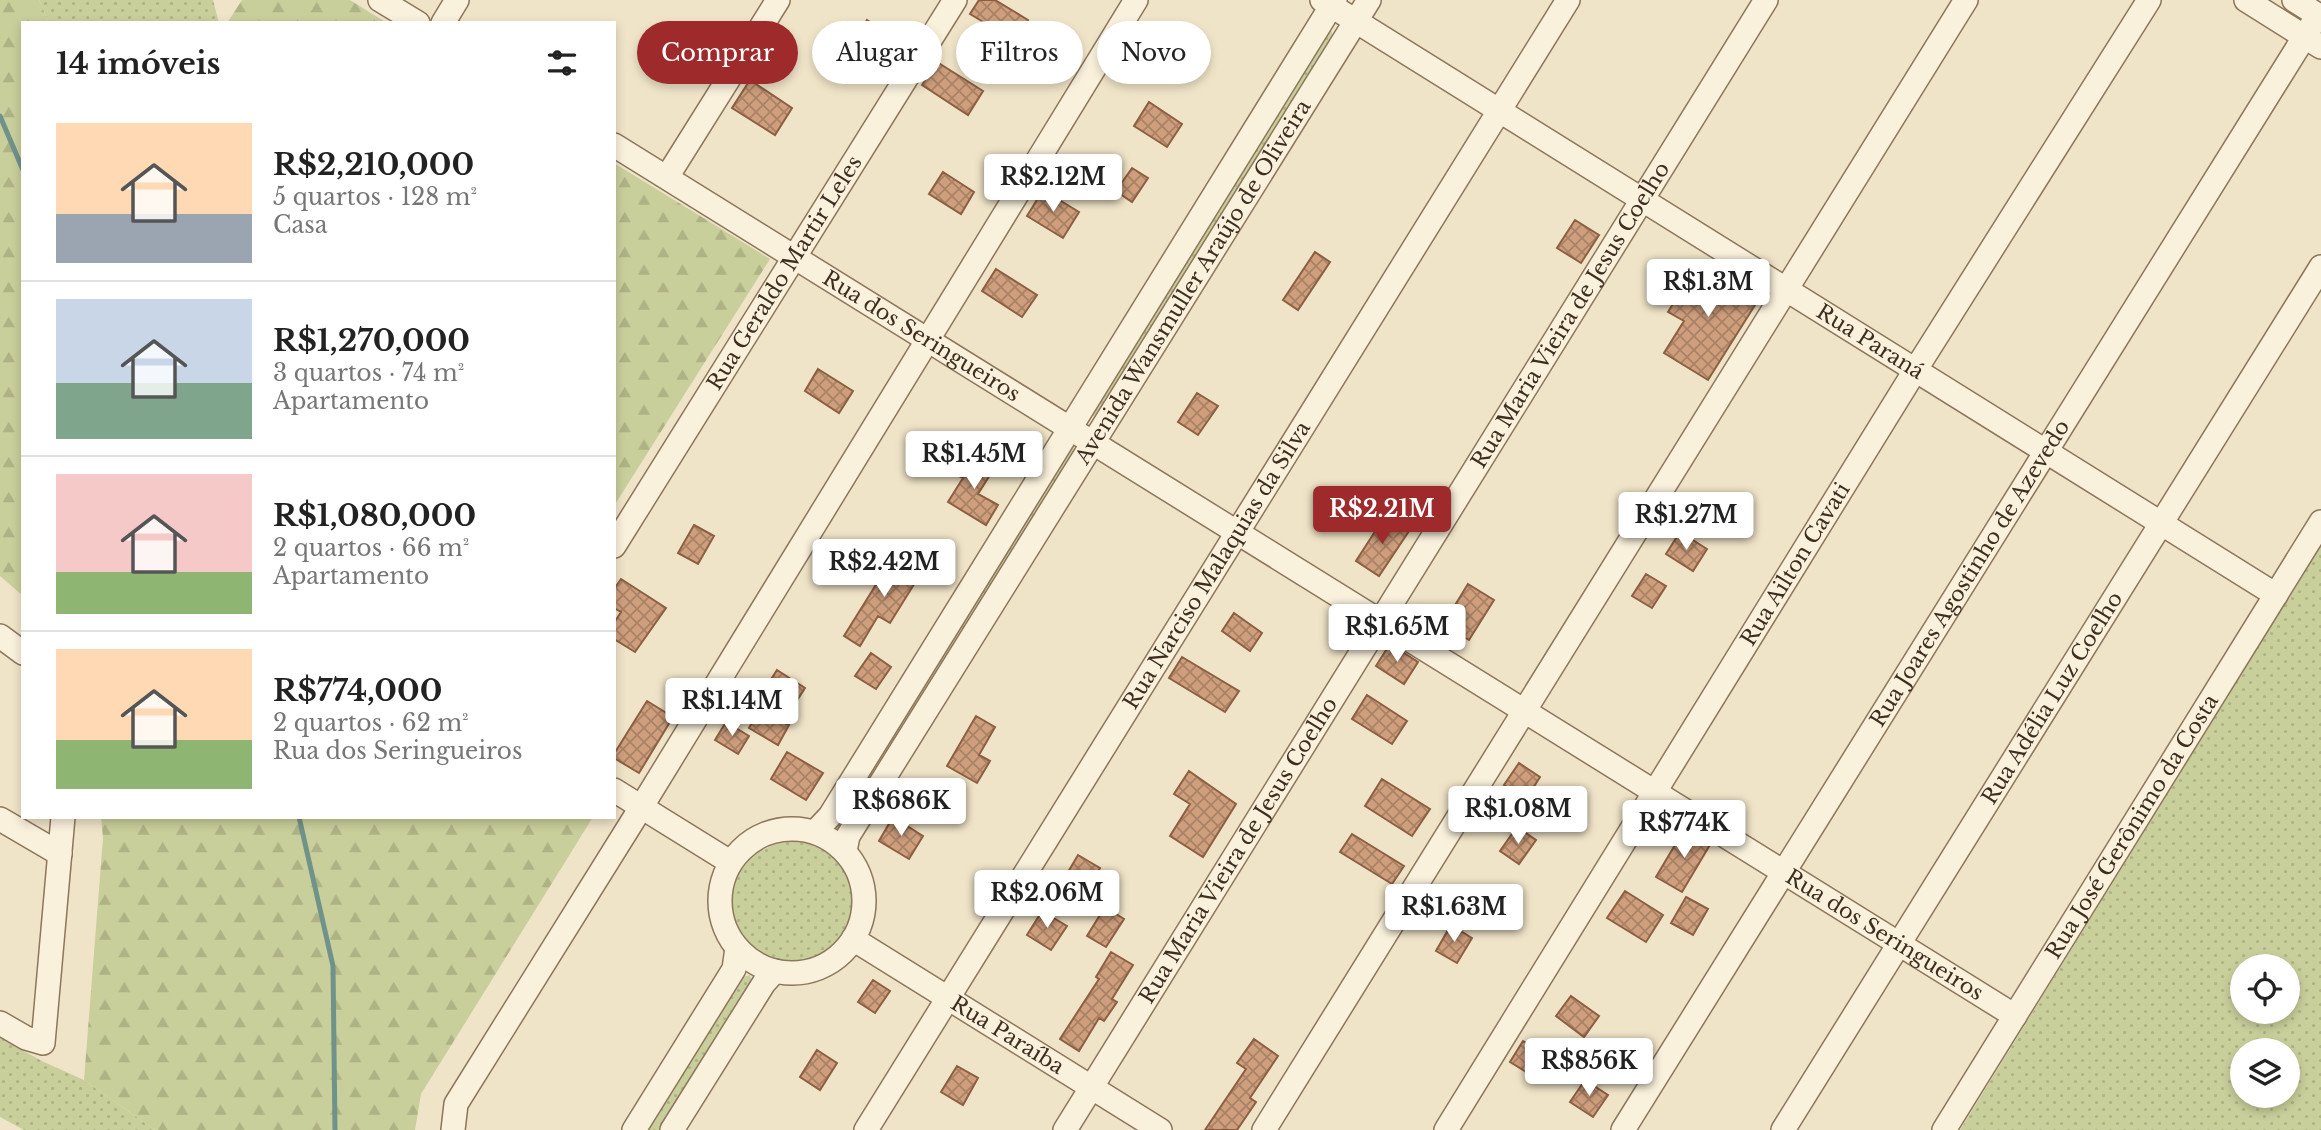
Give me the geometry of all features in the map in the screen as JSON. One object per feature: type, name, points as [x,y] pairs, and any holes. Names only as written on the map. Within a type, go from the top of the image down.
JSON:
[{"type":"street","points":[[380,0],[415,21]]},
{"type":"street","points":[[444,21],[457,0]]},
{"type":"street","points":[[667,177],[778,0]]},
{"type":"street","name":"Rua Geraldo Martir Leles","points":[[616,543],[955,0]]},
{"type":"street","points":[[453,1130],[456,1104],[1136,0]]},
{"type":"street","name":"Avenida Wansmuller Araújo de Oliveira","points":[[845,851],[848,836],[1369,0]]},
{"type":"street","name":"Rua Narciso Malaquias da Silva","points":[[866,1130],[1568,0]]},
{"type":"street","name":"Rua Maria Vieira de Jesus Coelho","points":[[1065,1130],[1766,0]]},
{"type":"street","points":[[1264,1130],[1966,0]]},
{"type":"street","name":"Rua Ailton Cavati","points":[[1446,1130],[1916,369],[2149,0]]},
{"type":"street","points":[[2246,0],[2313,42]]},
{"type":"street","points":[[2294,0],[2320,16]]},
{"type":"street","name":"Avenida Wansmuller Araújo de Oliveira","points":[[816,832],[830,816],[1330,2]]},
{"type":"street","name":"Rua Paraná","points":[[1330,2],[1356,21],[2276,595]]},
{"type":"street","name":"Rua Joares Agostinho de Azevedo","points":[[1623,1130],[2046,450],[2313,42],[2320,16]]},
{"type":"street","name":"Rua dos Seringueiros","points":[[616,146],[2015,1016]]},
{"type":"street","name":"Rua Adélia Luz Coelho","points":[[1783,1130],[2321,267]]},
{"type":"street","name":"Rua José Gerônimo da Costa","points":[[1944,1130],[2321,522]]},
{"type":"street","points":[[0,636],[21,652]]},
{"type":"street","points":[[616,791],[730,862]]},
{"type":"street","points":[[0,819],[60,854]]},
{"type":"street","points":[[0,1023],[26,1038],[43,1043],[63,819]]},
{"type":"street","points":[[794,828],[816,832],[845,851],[862,880],[865,900],[862,920],[853,939],[840,955],[823,967],[804,973],[783,973],[752,962],[737,948],[726,934],[719,910],[720,885],[730,862],[747,843],[769,832],[794,828]]},
{"type":"street","name":"Rua Paraíba","points":[[853,939],[1160,1130]]},
{"type":"street","points":[[634,1130],[734,969],[737,948]]},
{"type":"street","points":[[672,1130],[764,983],[775,971]]},
{"type":"green space","points":[[0,0],[39,0],[48,21],[21,21],[21,594],[0,576]]},
{"type":"green space","points":[[39,0],[213,0],[218,21],[48,21]]},
{"type":"green space","points":[[242,0],[350,0],[384,21],[228,21]]},
{"type":"green space","points":[[1331,30],[1333,37],[1099,415],[1093,416],[1091,411],[1324,32]]},
{"type":"green space","points":[[616,164],[770,259],[616,503]]},
{"type":"green space","points":[[1073,446],[1075,453],[841,830],[835,832],[833,826],[1066,448]]},
{"type":"green space","points":[[2321,545],[2321,1130],[1960,1130]]},
{"type":"green space","points":[[101,819],[592,819],[421,1094],[415,1130],[155,1130],[84,1080],[103,838]]},
{"type":"green space","points":[[793,842],[816,846],[836,860],[850,880],[854,903],[850,926],[836,946],[816,960],[793,964],[770,960],[750,946],[736,926],[732,903],[736,880],[750,860],[770,846]]},
{"type":"green space","points":[[750,975],[752,982],[660,1130],[648,1130],[743,977]]},
{"type":"green space","points":[[0,1038],[84,1080],[155,1130],[24,1130],[0,1117]]},
{"type":"building","points":[[979,0],[995,0],[1028,20],[982,21],[970,14]]},
{"type":"building","points":[[942,65],[956,74],[956,84],[972,84],[983,91],[968,115],[922,85],[942,84]]},
{"type":"building","points":[[747,84],[756,84],[792,108],[775,135],[732,108]]},
{"type":"building","points":[[1149,102],[1182,124],[1167,147],[1134,126]]},
{"type":"building","points":[[1132,168],[1148,178],[1132,202],[1116,191]]},
{"type":"building","points":[[943,172],[974,192],[961,214],[929,194]]},
{"type":"building","points":[[1043,190],[1079,212],[1063,238],[1027,216]]},
{"type":"building","points":[[1575,220],[1599,235],[1581,263],[1557,248]]},
{"type":"building","points":[[1315,252],[1330,262],[1298,310],[1283,300]]},
{"type":"building","points":[[1700,261],[1760,297],[1708,380],[1664,353],[1684,321],[1668,312]]},
{"type":"building","points":[[996,269],[1037,295],[1022,317],[982,291]]},
{"type":"building","points":[[818,369],[853,391],[839,413],[805,391]]},
{"type":"building","points":[[1197,393],[1218,406],[1198,435],[1178,422]]},
{"type":"building","points":[[974,454],[995,467],[978,494],[998,505],[986,525],[948,502],[963,478],[959,476]]},
{"type":"building","points":[[1385,516],[1409,531],[1379,576],[1356,561]]},
{"type":"building","points":[[694,525],[714,536],[698,564],[678,553]]},
{"type":"building","points":[[1680,532],[1707,549],[1693,571],[1666,554]]},
{"type":"building","points":[[894,556],[921,573],[890,623],[878,616],[860,646],[844,636]]},
{"type":"building","points":[[1646,574],[1666,586],[1652,608],[1632,596]]},
{"type":"building","points":[[621,579],[666,608],[635,652],[616,640],[616,620],[621,612],[616,609],[616,586]]},
{"type":"building","points":[[1468,584],[1494,600],[1469,640],[1443,625]]},
{"type":"building","points":[[1234,613],[1262,633],[1250,651],[1222,631]]},
{"type":"building","points":[[1390,644],[1418,662],[1404,684],[1376,666]]},
{"type":"building","points":[[871,653],[891,667],[876,689],[855,676]]},
{"type":"building","points":[[1182,657],[1239,691],[1225,712],[1169,678]]},
{"type":"building","points":[[777,670],[805,688],[783,722],[789,725],[778,745],[749,728],[768,695],[763,692]]},
{"type":"building","points":[[1367,695],[1407,721],[1392,744],[1352,719]]},
{"type":"building","points":[[647,701],[673,717],[639,773],[616,759],[616,751]]},
{"type":"building","points":[[976,716],[995,727],[979,755],[990,761],[977,783],[947,766]]},
{"type":"building","points":[[726,722],[749,736],[738,754],[715,740]]},
{"type":"building","points":[[787,752],[823,773],[806,800],[771,779]]},
{"type":"building","points":[[1519,763],[1540,777],[1526,799],[1504,785]]},
{"type":"building","points":[[1189,771],[1236,804],[1203,857],[1170,836],[1190,804],[1174,794]]},
{"type":"building","points":[[1382,779],[1430,809],[1412,836],[1365,806]]},
{"type":"building","points":[[893,817],[923,836],[909,859],[879,841]]},
{"type":"building","points":[[1517,827],[1536,840],[1519,864],[1500,851]]},
{"type":"building","points":[[1685,828],[1711,843],[1682,892],[1656,877]]},
{"type":"building","points":[[1352,834],[1404,866],[1392,884],[1340,852]]},
{"type":"building","points":[[1078,855],[1100,868],[1086,892],[1064,879]]},
{"type":"building","points":[[1625,891],[1663,915],[1646,942],[1607,918]]},
{"type":"building","points":[[1686,897],[1708,909],[1693,935],[1671,923]]},
{"type":"building","points":[[1105,907],[1124,919],[1106,947],[1087,936]]},
{"type":"building","points":[[1042,911],[1067,926],[1051,950],[1027,935]]},
{"type":"building","points":[[1451,925],[1472,938],[1457,963],[1436,951]]},
{"type":"building","points":[[1111,952],[1133,965],[1112,999],[1117,1002],[1104,1021],[1099,1018],[1079,1051],[1060,1039],[1099,979],[1096,977]]},
{"type":"building","points":[[873,980],[890,991],[875,1013],[858,1002]]},
{"type":"building","points":[[1571,996],[1599,1016],[1584,1037],[1556,1016]]},
{"type":"building","points":[[1254,1039],[1278,1056],[1250,1098],[1256,1102],[1237,1130],[1205,1130],[1246,1069],[1237,1063]]},
{"type":"building","points":[[1523,1041],[1552,1058],[1539,1080],[1510,1062]]},
{"type":"building","points":[[817,1050],[837,1063],[820,1090],[800,1077]]},
{"type":"building","points":[[957,1066],[978,1078],[963,1105],[941,1092]]},
{"type":"building","points":[[1585,1080],[1608,1095],[1593,1117],[1570,1102]]},
{"type":"waterway","points":[[0,116],[21,165]]},
{"type":"waterway","points":[[299,819],[333,966],[335,1130]]}]
